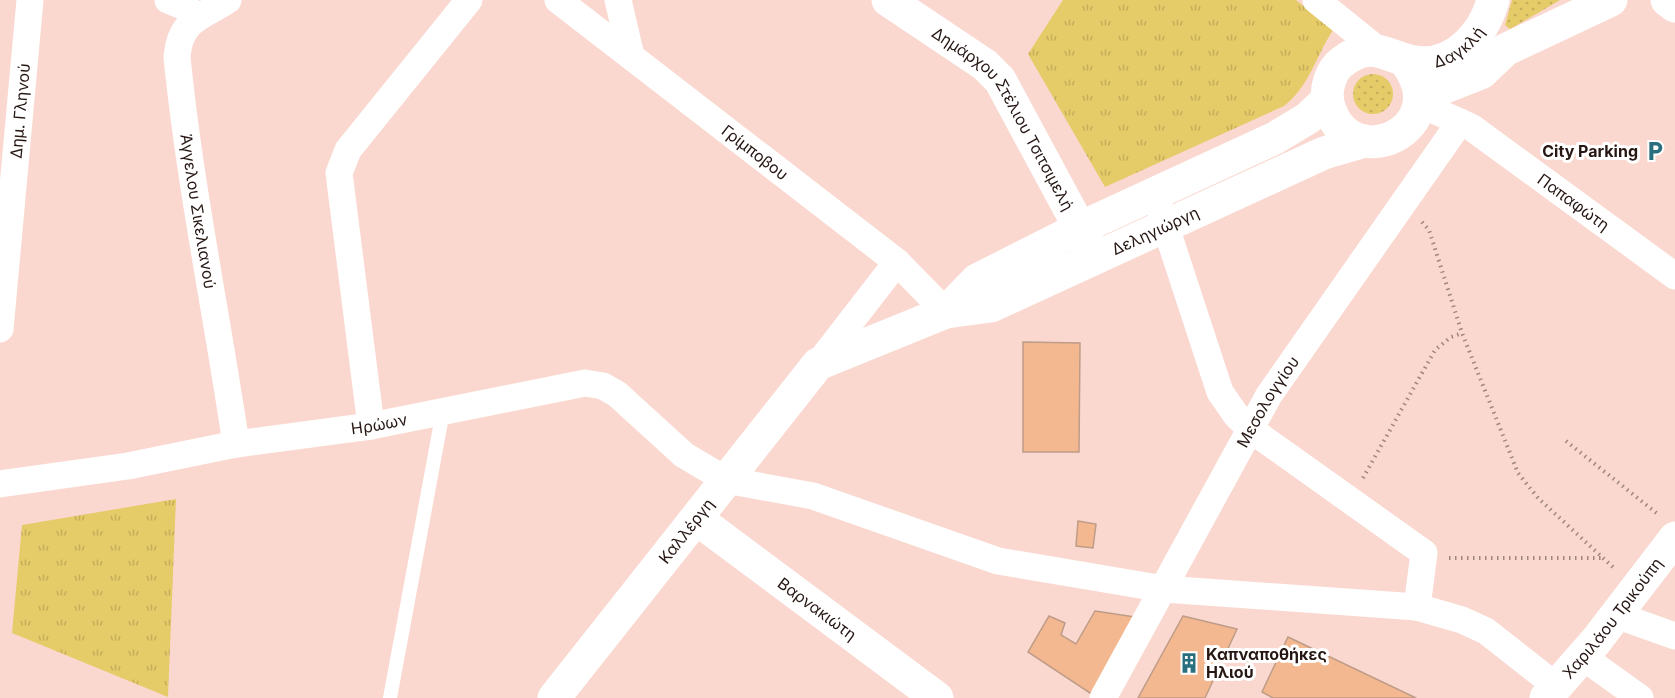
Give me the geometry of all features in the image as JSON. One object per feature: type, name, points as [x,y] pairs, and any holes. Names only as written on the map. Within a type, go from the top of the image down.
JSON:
[{"type":"main road","name":"Δημάρχου Στέλιου Τσιτσιμελή","points":[[888,0],[985,64],[1000,80],[1096,259]]},
{"type":"main road","points":[[1420,101],[1492,66],[1505,50],[1611,0]]},
{"type":"main road","points":[[1668,0],[1675,6]]},
{"type":"main road","name":"Δαγκλή","points":[[1390,55],[1436,61],[1463,48],[1476,38],[1491,6]]},
{"type":"main road","points":[[1491,6],[1493,35],[1505,50]]},
{"type":"main road","points":[[1363,50],[1390,55],[1413,72],[1420,101],[1416,116],[1400,134],[1377,142],[1365,141],[1342,129],[1333,118],[1327,100],[1331,76],[1339,64],[1363,50]]},
{"type":"main road","name":"Δεληγιώργη","points":[[946,312],[977,280],[1080,228],[1275,138],[1308,118],[1327,100]]},
{"type":"main road","name":"Δεληγιώργη","points":[[818,364],[946,312],[991,306],[1324,153],[1365,141]]},
{"type":"main road","name":"Καλλέργη","points":[[554,698],[698,519],[818,364]]},
{"type":"main road","name":"Βαρνακιώτη","points":[[698,519],[937,698]]},
{"type":"main road","name":"Χαριλάου Τρικούπη","points":[[1551,692],[1583,657],[1636,588],[1670,529]]},
{"type":"street","name":"Δημ. Γληνού","points":[[0,328],[30,0]]},
{"type":"street","points":[[168,0],[185,7],[198,17]]},
{"type":"street","name":"Άγγελου Σικελιανού","points":[[228,0],[198,17],[183,32],[177,57],[197,211],[216,311],[236,444]]},
{"type":"street","points":[[371,426],[339,173],[341,162],[348,150],[469,0]]},
{"type":"street","name":"Γρίμποβου","points":[[558,0],[897,262],[946,312]]},
{"type":"street","points":[[618,0],[631,56]]},
{"type":"street","points":[[1316,0],[1390,55]]},
{"type":"street","points":[[1466,124],[1464,97],[1468,78]]},
{"type":"street","name":"Παπαφώτη","points":[[1420,101],[1466,124],[1675,276]]},
{"type":"street","name":"Μεσολογγίου","points":[[1103,698],[1269,395],[1402,207],[1466,124]]},
{"type":"street","points":[[1154,194],[1220,392],[1236,415],[1250,429],[1416,546],[1425,557],[1417,607]]},
{"type":"street","points":[[818,364],[897,262]]},
{"type":"street","name":"Ηρώων","points":[[0,484],[128,466],[236,444],[371,426],[579,383],[596,385],[617,393],[684,455],[726,480]]},
{"type":"street","points":[[726,480],[813,496],[998,561],[1164,589],[1417,607],[1462,620],[1486,631],[1551,692]]},
{"type":"street","points":[[1616,615],[1675,636]]},
{"type":"street","points":[[1583,657],[1640,698]]},
{"type":"lane","points":[[390,698],[443,411]]},
{"type":"path","points":[[1402,207],[1429,230],[1462,333],[1525,483],[1636,588]]},
{"type":"path","points":[[1351,499],[1435,350],[1451,337],[1462,333]]},
{"type":"path","points":[[1566,441],[1670,529]]},
{"type":"path","points":[[1425,557],[1604,558]]},
{"type":"green space","points":[[1063,0],[1296,0],[1333,30],[1300,90],[1284,106],[1105,187],[1028,54]]},
{"type":"green space","points":[[1512,0],[1560,0],[1510,29],[1505,25]]},
{"type":"green space","points":[[1373,74],[1387,80],[1393,94],[1387,108],[1373,114],[1359,108],[1353,94],[1359,80]]},
{"type":"green space","points":[[176,499],[168,697],[12,633],[22,525]]},
{"type":"building","points":[[1023,342],[1080,343],[1079,452],[1023,452]]},
{"type":"building","points":[[1078,521],[1096,524],[1093,548],[1076,546]]},
{"type":"building","points":[[1095,611],[1142,618],[1096,697],[1028,652],[1049,616],[1065,623],[1061,635],[1076,644]]},
{"type":"building","name":"Καπναποθήκες Ηλιού","points":[[1183,616],[1237,629],[1205,698],[1138,698]]},
{"type":"building","points":[[1288,637],[1416,698],[1273,698],[1262,692]]},
{"type":"place","name":"City Parking","points":[[1655,151]]},
{"type":"place","name":"Καπναποθήκες Ηλιού","points":[[1189,663]]}]
